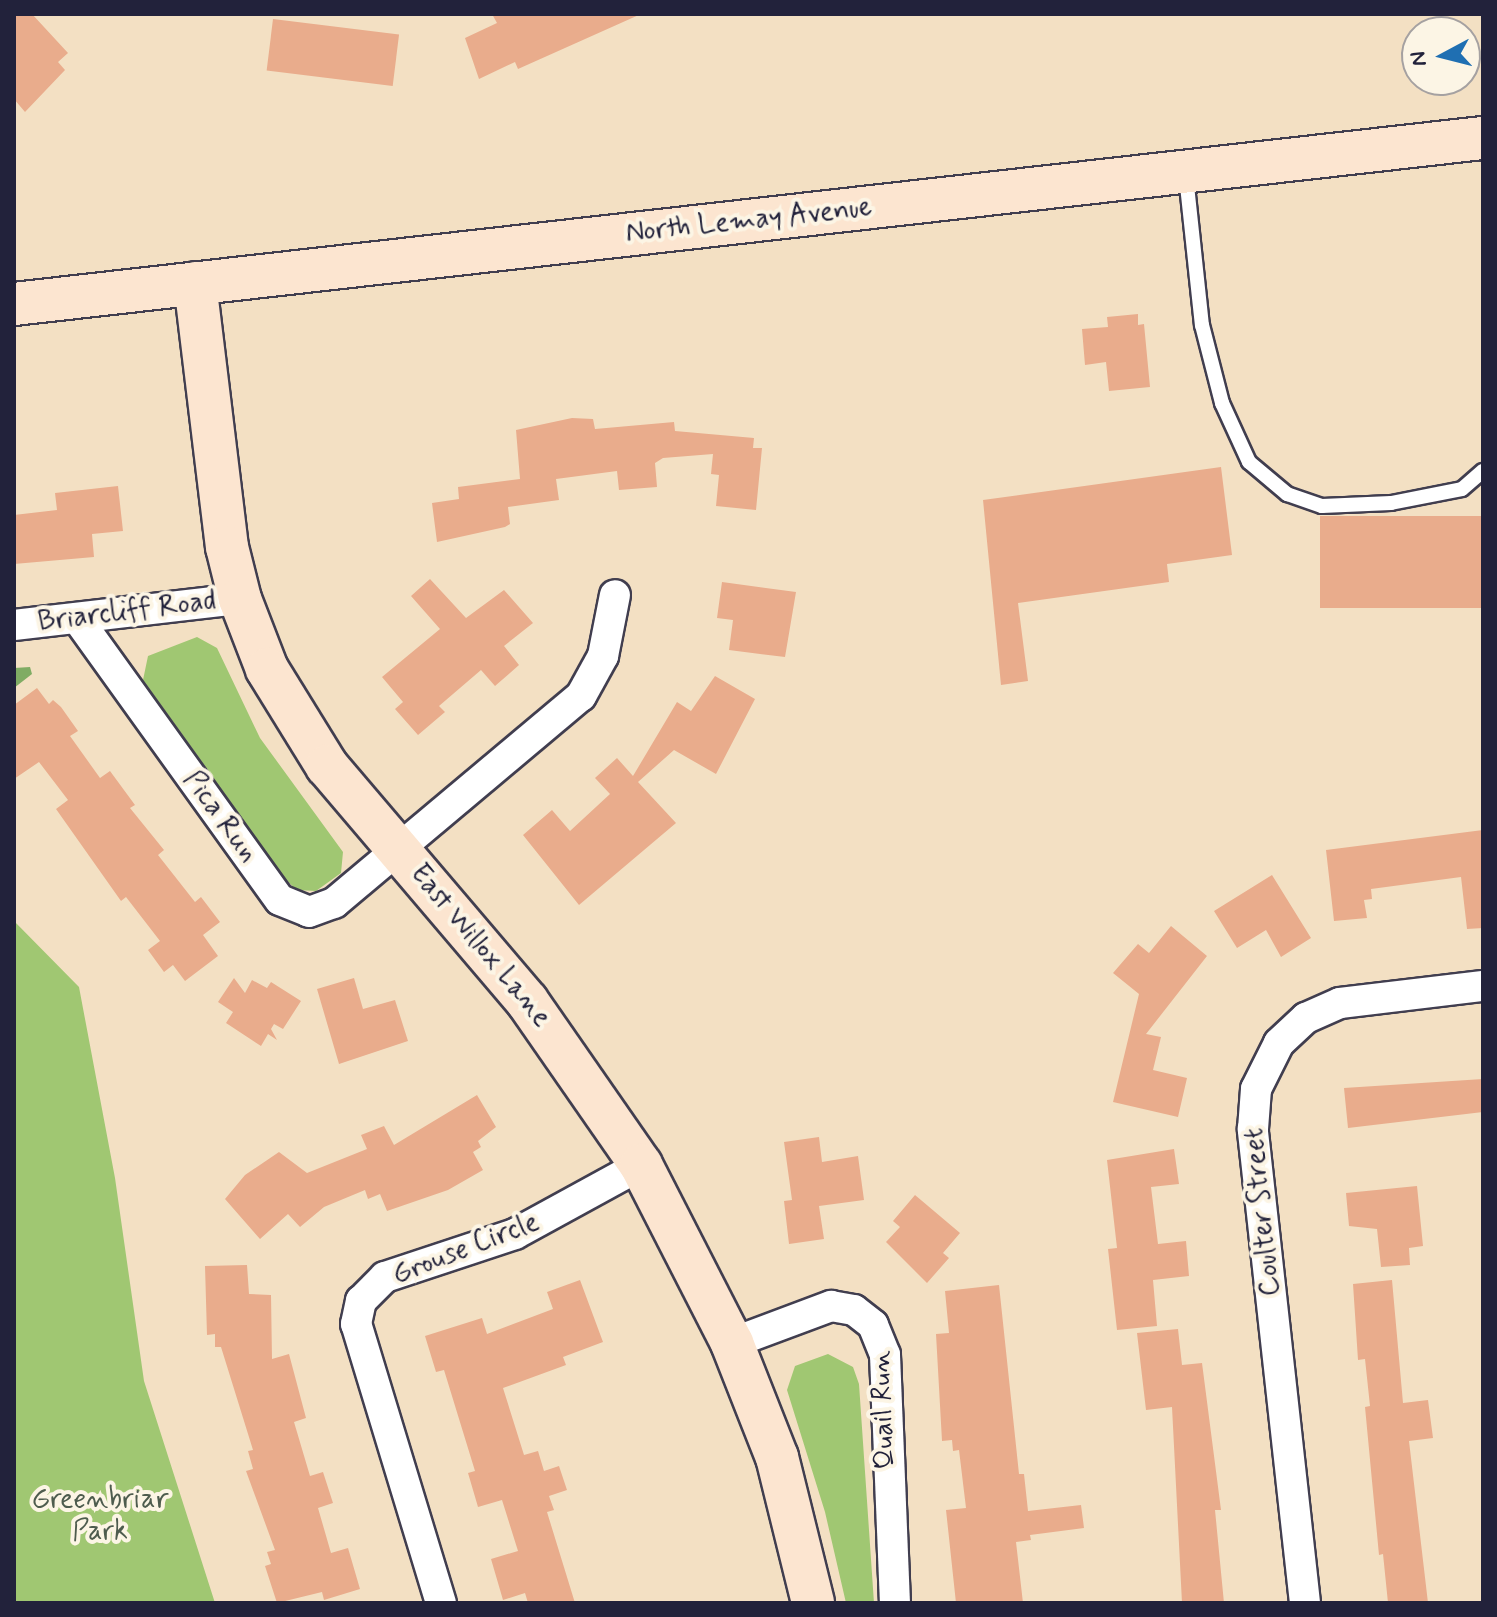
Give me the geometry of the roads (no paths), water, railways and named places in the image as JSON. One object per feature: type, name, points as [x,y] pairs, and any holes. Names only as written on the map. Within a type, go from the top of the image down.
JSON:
[{"type":"main road","name":"North Lemay Avenue","points":[[14,304],[1483,138]]},
{"type":"main road","name":"East Willox Lane","points":[[195,283],[224,525],[240,599],[267,669],[305,736],[527,1001],[641,1165],[732,1343],[777,1457],[813,1603]]},
{"type":"street","name":"Pica Run","points":[[77,618],[289,906],[309,912],[334,903],[581,696],[603,656],[615,595]]},
{"type":"street","name":"Briarcliff Road","points":[[14,625],[240,599]]},
{"type":"street","name":"Coulter Street","points":[[1305,1603],[1253,1129],[1256,1089],[1279,1043],[1306,1018],[1340,1003],[1483,986]]},
{"type":"street","name":"Grouse Circle","points":[[441,1603],[356,1324],[361,1301],[385,1277],[515,1234],[641,1165]]},
{"type":"street","name":"Quail Run","points":[[732,1343],[831,1306],[865,1316],[880,1335],[885,1355],[895,1603]]},
{"type":"lane","points":[[1186,171],[1202,325],[1222,403],[1249,462],[1287,494],[1322,506],[1391,503],[1462,489],[1483,471]]},
{"type":"park label","name":"Greenbriar Park","points":[[100,1516]]}]
